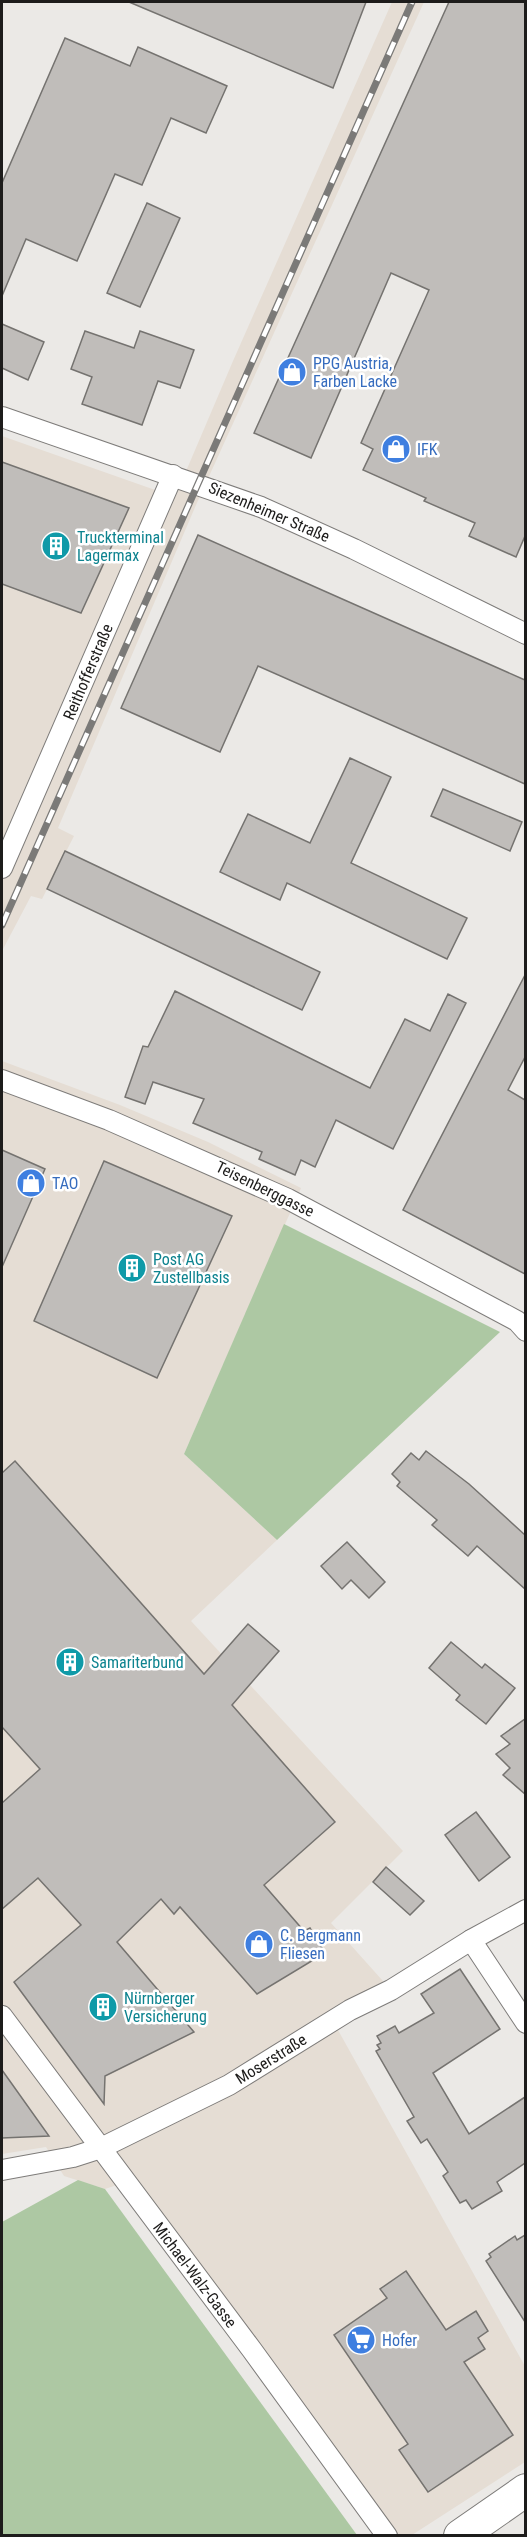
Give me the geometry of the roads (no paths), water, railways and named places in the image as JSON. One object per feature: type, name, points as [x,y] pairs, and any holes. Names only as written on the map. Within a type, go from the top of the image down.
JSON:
[{"type":"main road","points":[[460,2535],[525,2490]]},
{"type":"street","name":"Siezenheimer Straße","points":[[2,417],[272,511],[525,634]]},
{"type":"street","name":"Reithofferstraße","points":[[2,868],[173,475]]},
{"type":"street","name":"Teisenberggasse","points":[[2,1080],[110,1120],[288,1199],[523,1322]]},
{"type":"street","name":"Moserstraße","points":[[2,2170],[73,2157],[101,2148],[229,2085],[350,2010],[391,1990],[471,1940],[525,1910]]},
{"type":"street","points":[[471,1940],[525,2023]]},
{"type":"street","name":"Michael-Walz-Gasse","points":[[2,2016],[387,2535]]},
{"type":"railway","points":[[2,925],[412,2]]},
{"type":"place","name":"PPG Austria, Farben Lacke","points":[[292,372]]},
{"type":"place","name":"IFK","points":[[396,449]]},
{"type":"place","name":"Truckterminal Lagermax","points":[[56,546]]},
{"type":"place","name":"TAO","points":[[31,1183]]},
{"type":"place","name":"Post AG Zustellbasis","points":[[132,1268]]},
{"type":"place","name":"Samariterbund","points":[[70,1662]]},
{"type":"place","name":"C. Bergmann Fliesen","points":[[259,1944]]},
{"type":"place","name":"Nürnberger Versicherung","points":[[103,2007]]},
{"type":"place","name":"Hofer","points":[[361,2340]]}]
